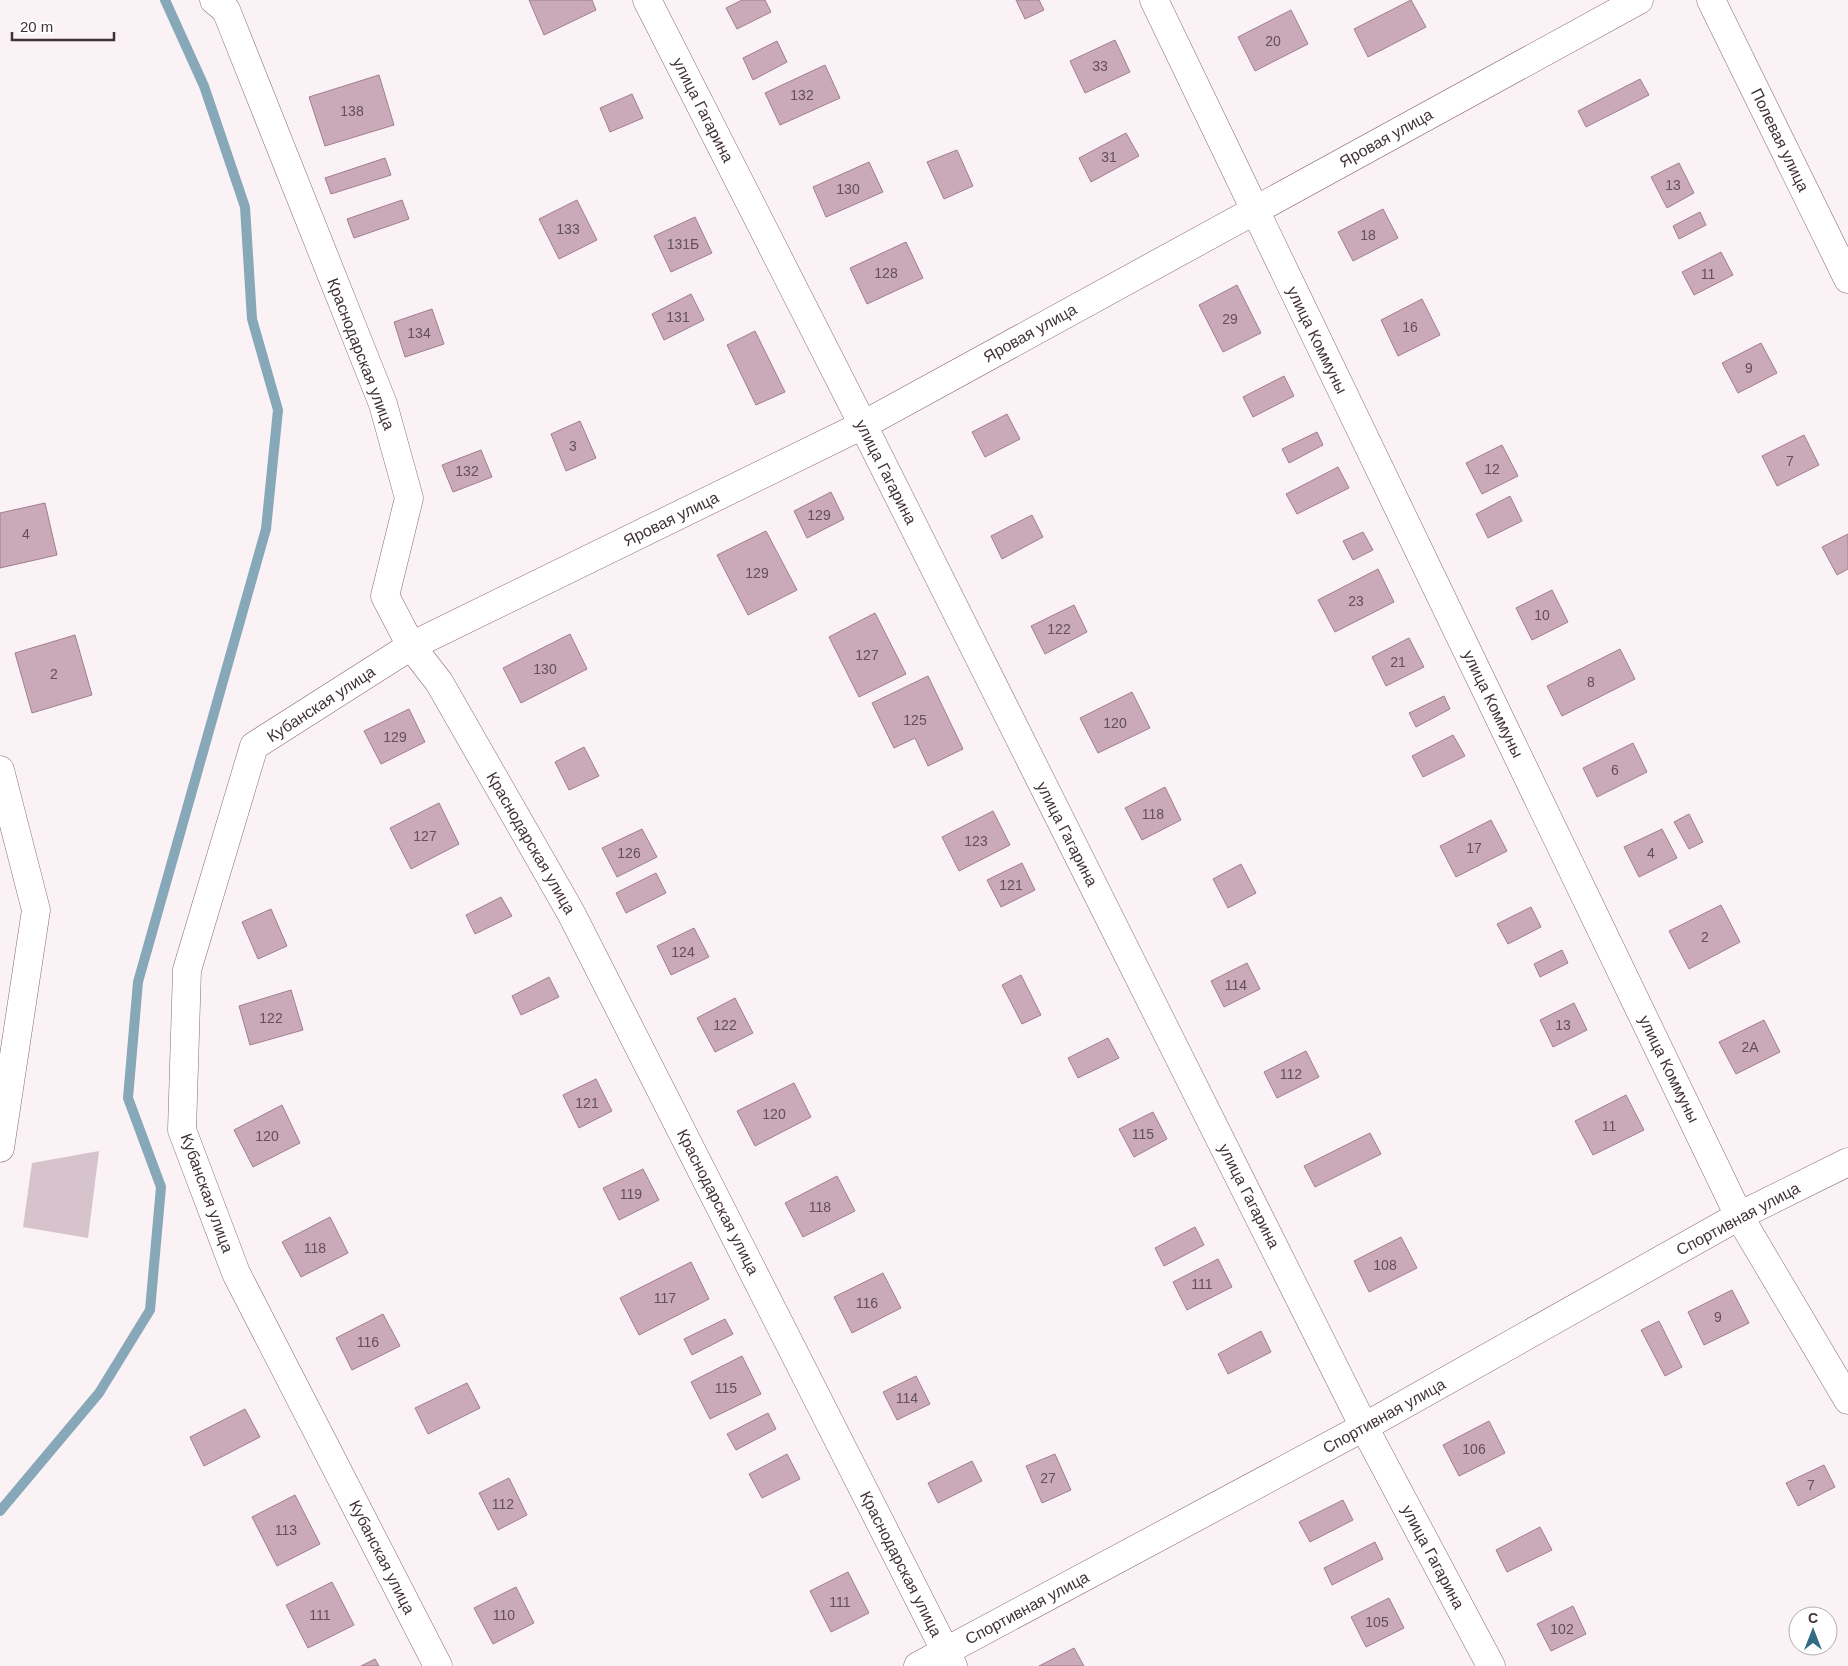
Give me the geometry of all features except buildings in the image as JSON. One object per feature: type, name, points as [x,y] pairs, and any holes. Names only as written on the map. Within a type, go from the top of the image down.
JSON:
[{"type":"street","name":"Краснодарская улица","points":[[214,0],[226,10],[383,404],[409,498],[385,596],[411,646],[439,682],[571,913],[949,1659]]},
{"type":"street","name":"улица Гагарина","points":[[647,0],[1364,1427],[1491,1666]]},
{"type":"street","name":"улица Коммуны","points":[[1154,0],[1739,1216],[1848,1400]]},
{"type":"street","name":"Яровая улица","points":[[411,646],[862,425],[1639,0]]},
{"type":"street","name":"Полевая улица","points":[[1711,0],[1848,279]]},
{"type":"street","name":"Кубанская улица","points":[[411,646],[254,746],[187,970],[182,1130],[236,1273],[438,1666]]},
{"type":"street","points":[[0,770],[36,910],[0,1148]]},
{"type":"street","name":"Спортивная улица","points":[[918,1666],[949,1659],[1739,1216],[1848,1162]]},
{"type":"shaded area","points":[[99,1151],[88,1238],[23,1227],[32,1163]]},
{"type":"waterway","points":[[0,1511],[99,1393],[150,1310],[161,1187],[128,1098],[138,982],[266,529],[278,410],[252,319],[245,207],[204,86],[165,0]]}]
